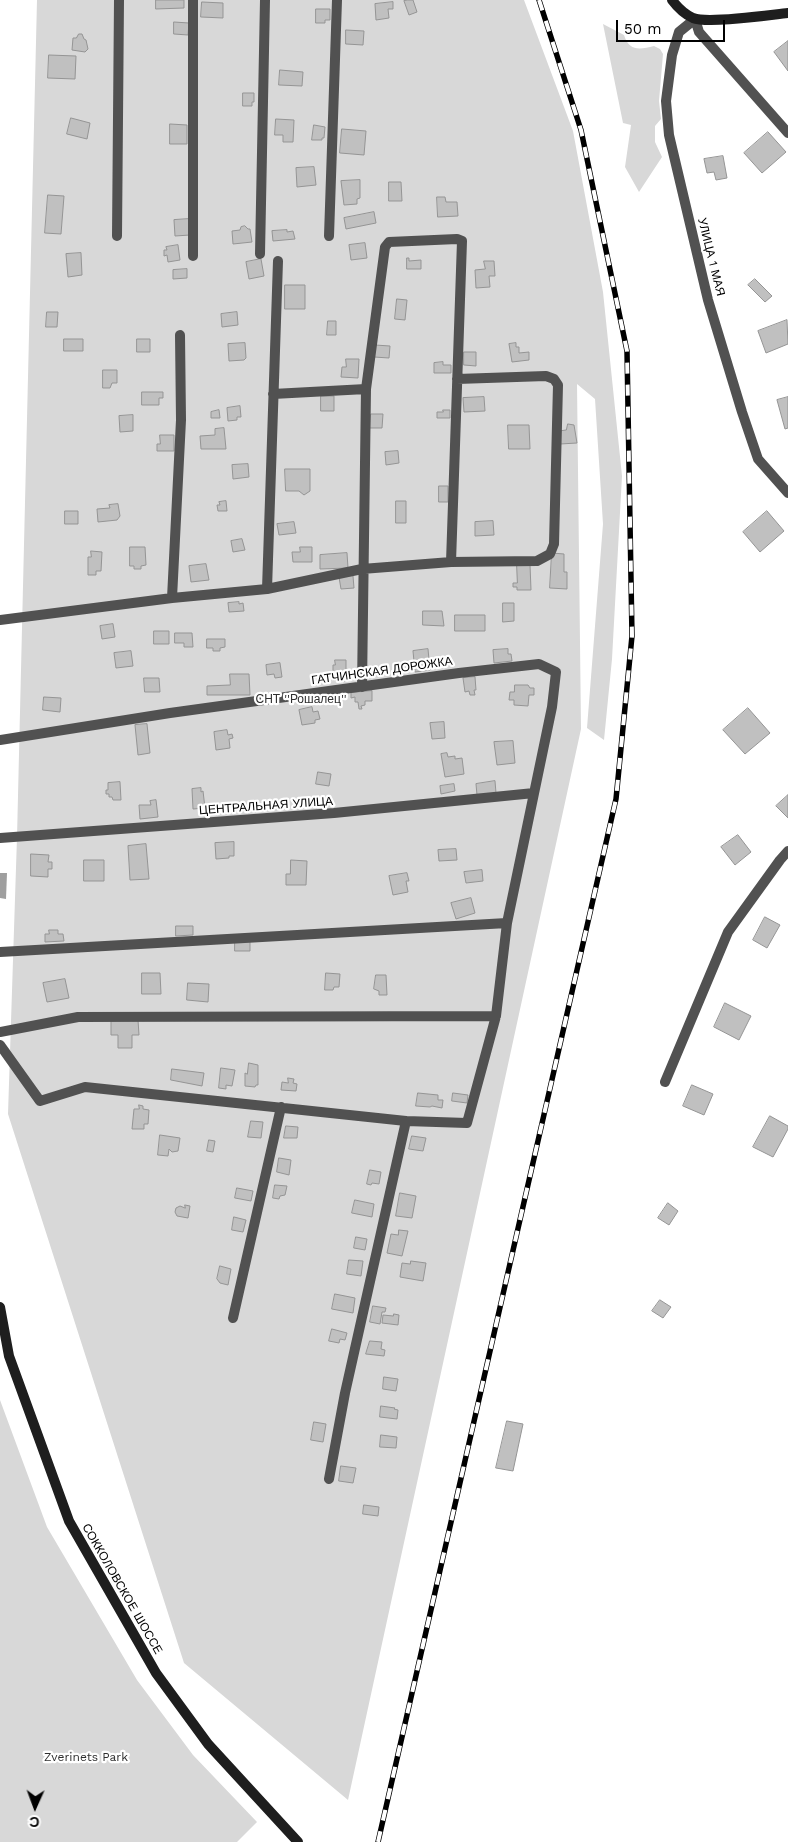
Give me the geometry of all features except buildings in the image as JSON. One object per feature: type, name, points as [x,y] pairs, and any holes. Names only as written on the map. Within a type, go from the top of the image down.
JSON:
[{"type":"main road","points":[[672,0],[681,11],[695,19],[721,19],[788,13]]},
{"type":"main road","name":"СОККОЛОВСКОЕ ШОССЕ","points":[[0,1307],[9,1356],[69,1521],[156,1673],[208,1744],[298,1842]]},
{"type":"street","points":[[117,236],[119,0]]},
{"type":"street","points":[[193,0],[193,256]]},
{"type":"street","points":[[260,254],[265,0]]},
{"type":"street","points":[[329,236],[337,0]]},
{"type":"street","points":[[695,19],[699,32],[788,133]]},
{"type":"street","name":"УЛИЦА 1 МАЯ","points":[[695,19],[679,32],[672,55],[666,100],[669,135],[708,300],[742,412],[758,459],[788,493]]},
{"type":"street","points":[[362,687],[362,569],[366,389],[385,247],[389,242],[457,239],[462,241],[451,562]]},
{"type":"street","points":[[267,589],[278,261]]},
{"type":"street","points":[[172,598],[181,420],[180,335]]},
{"type":"street","points":[[0,620],[172,598],[267,589],[362,569],[451,562],[537,561],[550,554],[554,544],[558,385],[554,378],[546,376],[457,379]]},
{"type":"street","points":[[273,394],[366,389]]},
{"type":"street","name":"ГАТЧИНСКАЯ ДОРОЖКА","points":[[0,740],[170,713],[459,673],[539,664],[556,672],[552,707],[534,793]]},
{"type":"street","points":[[0,1045],[40,1101],[85,1087],[406,1121],[467,1123],[496,1016],[507,923],[534,793]]},
{"type":"street","name":"ЦЕНТРАЛЬНАЯ УЛИЦА","points":[[0,838],[334,813],[534,793]]},
{"type":"street","points":[[665,1082],[728,932],[788,851]]},
{"type":"street","points":[[0,952],[507,923]]},
{"type":"street","points":[[0,1032],[78,1017],[496,1016]]},
{"type":"street","points":[[233,1318],[281,1107]]},
{"type":"street","points":[[329,1479],[345,1394],[406,1121]]},
{"type":"green space","name":"СНТ ''Рошалец''","points":[[37,0],[524,0],[573,131],[603,292],[622,476],[612,659],[604,740],[587,728],[603,524],[595,399],[577,384],[581,729],[348,1800],[184,1663],[8,1114],[17,837]]},
{"type":"green space","points":[[603,24],[624,35],[632,47],[644,48],[654,46],[660,49],[663,54],[659,101],[661,119],[655,126],[655,142],[662,157],[639,192],[625,167],[631,125],[623,123]]},
{"type":"green space","name":"Zverinets Park","points":[[0,1400],[47,1527],[137,1680],[193,1755],[257,1822],[237,1842],[0,1842]]},
{"type":"shaded area","points":[[0,873],[7,873],[6,899],[0,898]]},
{"type":"railway","points":[[378,1842],[616,799],[632,636],[627,351],[581,130],[539,0]]}]
